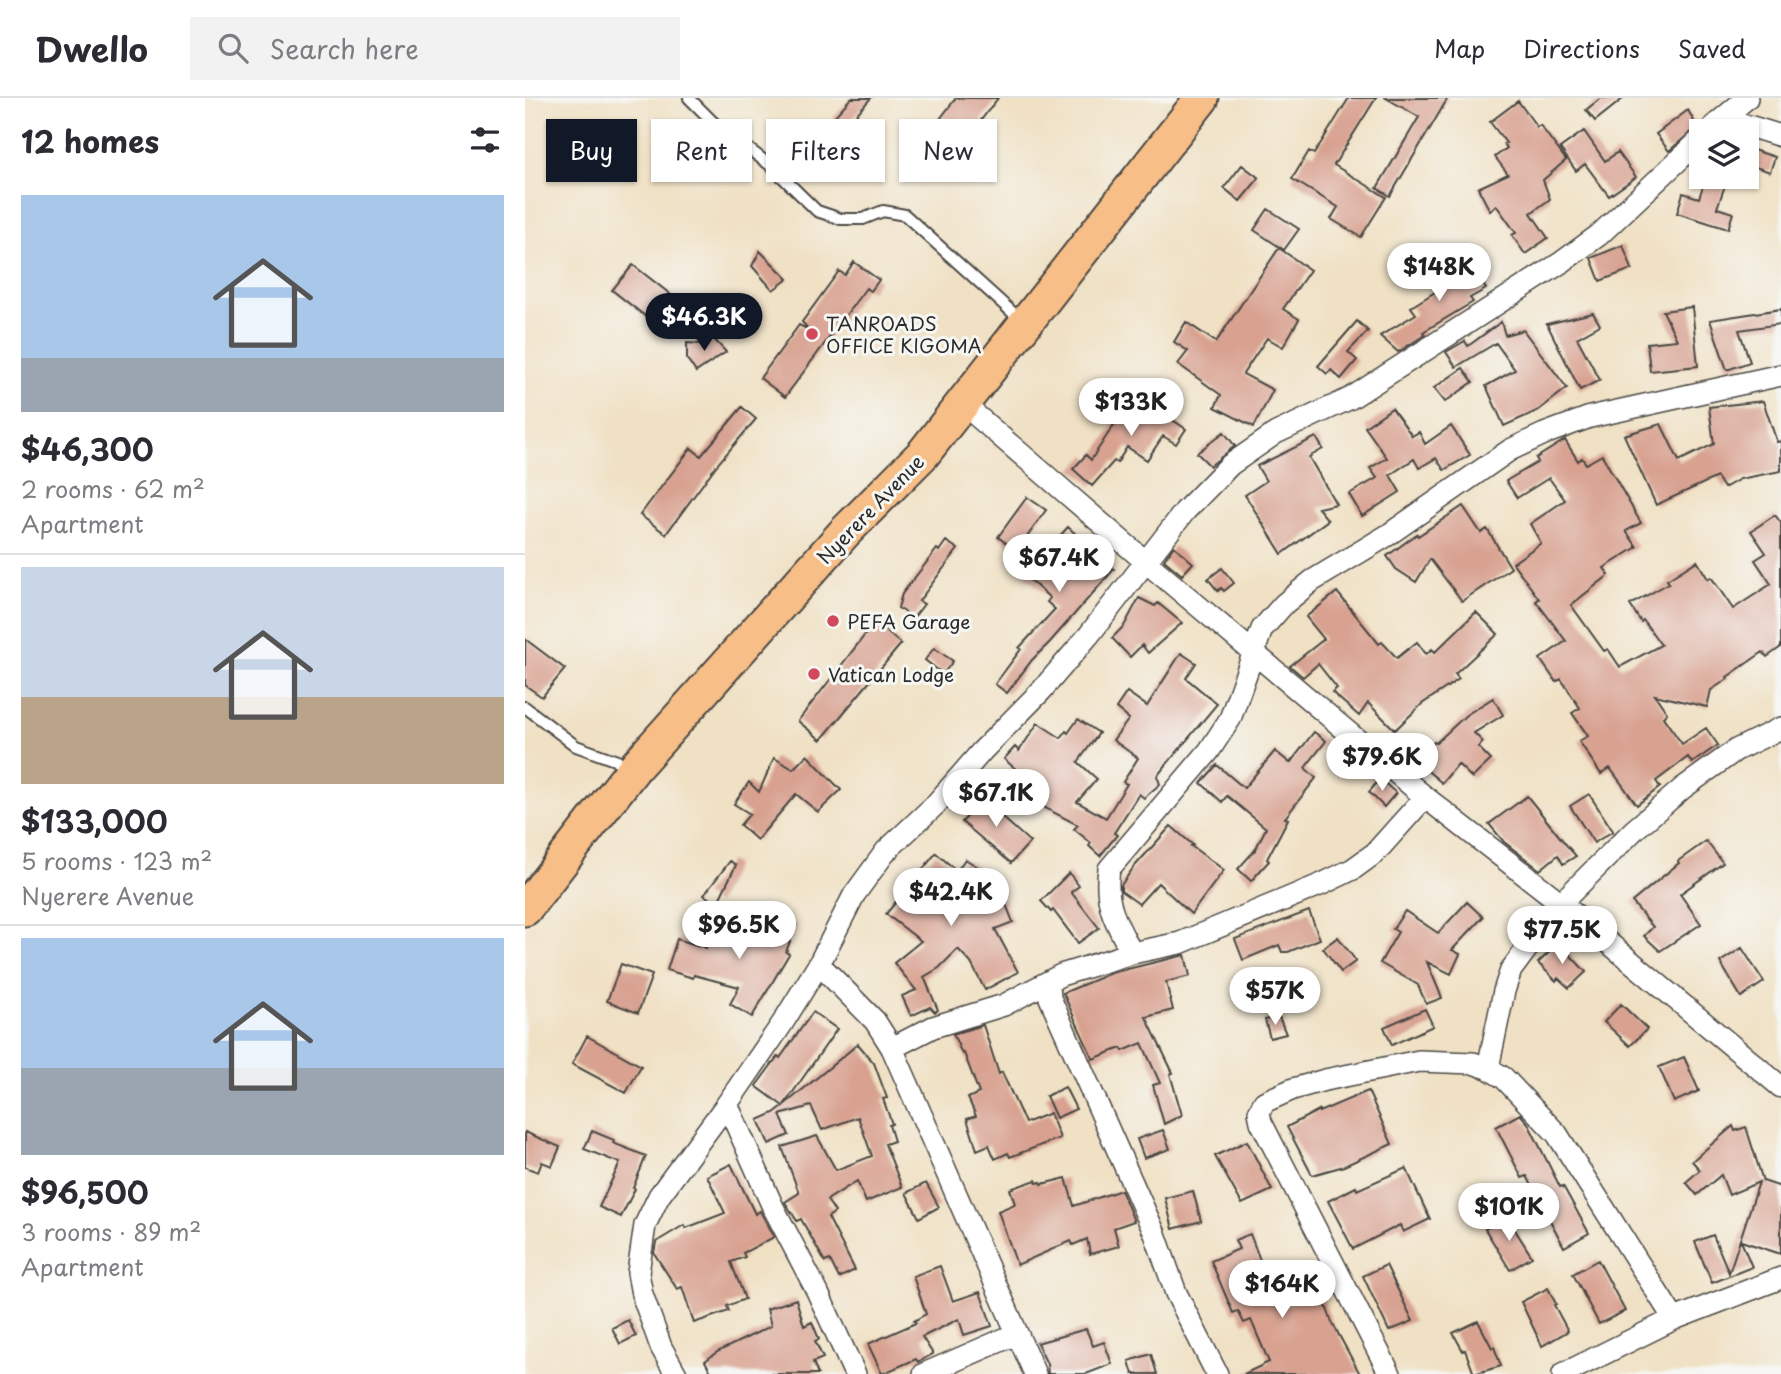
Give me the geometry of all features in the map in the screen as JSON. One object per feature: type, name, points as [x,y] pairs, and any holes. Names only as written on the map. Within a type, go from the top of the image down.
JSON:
[{"type":"main road","name":"Nyerere Avenue","points":[[525,909],[635,767],[845,532],[923,454],[1202,98]]},
{"type":"street","points":[[1723,119],[1747,98]]},
{"type":"street","points":[[1759,132],[1781,136]]},
{"type":"street","points":[[676,1374],[661,1347],[642,1294],[638,1273],[645,1225],[659,1196],[782,1024],[819,964],[855,895],[886,851],[935,805],[982,751],[1041,691],[1185,511],[1230,465],[1276,433],[1303,422],[1363,390],[1562,262],[1599,235],[1689,150]]},
{"type":"street","points":[[1132,953],[1113,917],[1106,888],[1109,869],[1209,751],[1230,719],[1262,629],[1284,604],[1312,581],[1388,535],[1510,450],[1544,434],[1590,417],[1781,375]]},
{"type":"street","points":[[962,403],[1425,797],[1561,903],[1781,1087]]},
{"type":"street","points":[[1488,1068],[1511,970],[1561,903],[1634,830],[1683,788],[1736,750],[1781,728]]},
{"type":"street","points":[[892,1048],[933,1027],[1004,1004],[1061,975],[1132,953],[1180,943],[1353,869],[1375,853],[1425,797]]},
{"type":"street","points":[[819,964],[875,1021],[892,1048],[1035,1374]]},
{"type":"street","points":[[1052,981],[1049,985],[1050,998],[1155,1234],[1176,1293],[1217,1374]]},
{"type":"street","points":[[1390,1374],[1261,1122],[1259,1112],[1264,1102],[1293,1089],[1419,1061],[1473,1063],[1504,1078],[1557,1134],[1674,1319]]},
{"type":"street","points":[[727,1104],[773,1207],[812,1281],[855,1374]]},
{"type":"street","points":[[1563,1374],[1674,1319],[1781,1278]]},
{"type":"street","points":[[924,1374],[1016,1334]]},
{"type":"lane","points":[[689,98],[713,122],[770,165],[817,211],[841,219],[863,219],[883,211],[905,215],[1025,323]]},
{"type":"lane","points":[[525,707],[576,746],[635,767]]},
{"type":"building","points":[[851,98],[871,98],[852,119],[833,118]]},
{"type":"building","points":[[956,98],[998,98],[982,119],[940,119]]},
{"type":"building","points":[[1349,98],[1376,98],[1334,165],[1386,197],[1361,237],[1331,219],[1338,207],[1292,179],[1309,151],[1314,154]]},
{"type":"building","points":[[1386,98],[1448,98],[1390,196],[1377,188],[1419,117]]},
{"type":"building","points":[[1601,98],[1624,98],[1595,121],[1586,110]]},
{"type":"building","points":[[1518,101],[1566,160],[1543,180],[1550,199],[1531,213],[1548,238],[1525,254],[1512,235],[1516,233],[1496,205],[1490,211],[1478,188],[1508,174],[1495,157],[1507,148],[1504,144],[1506,143],[1490,122]]},
{"type":"building","points":[[1688,110],[1693,119],[1689,119],[1689,134],[1669,151],[1656,134]]},
{"type":"building","points":[[1584,131],[1605,161],[1618,152],[1636,177],[1609,196],[1585,164],[1576,171],[1560,148]]},
{"type":"building","points":[[1759,152],[1775,157],[1770,172],[1759,168]]},
{"type":"building","points":[[1242,165],[1259,178],[1240,201],[1224,188]]},
{"type":"building","points":[[1702,189],[1724,189],[1717,208],[1733,213],[1728,229],[1677,213],[1683,193],[1699,198]]},
{"type":"building","points":[[1268,209],[1299,229],[1284,250],[1254,230]]},
{"type":"building","points":[[1623,245],[1632,269],[1600,281],[1591,258]]},
{"type":"building","points":[[1279,248],[1310,270],[1283,309],[1299,319],[1283,347],[1267,338],[1243,374],[1273,390],[1254,427],[1215,407],[1221,395],[1178,364],[1188,351],[1174,342],[1186,322],[1216,342]]},
{"type":"building","points":[[760,251],[788,279],[773,290],[752,266]]},
{"type":"building","points":[[1463,251],[1486,289],[1470,298],[1473,302],[1423,332],[1425,335],[1398,352],[1380,336],[1416,314],[1411,307],[1448,284],[1438,266]]},
{"type":"building","name":"TANROADS OFFICE KIGOMA","points":[[854,262],[879,280],[871,291],[866,288],[785,397],[760,378],[799,325],[809,330],[802,322],[839,271],[845,275]]},
{"type":"building","points":[[633,265],[670,294],[650,320],[612,290]]},
{"type":"building","points":[[1692,307],[1698,366],[1650,371],[1647,343],[1677,340],[1663,311]]},
{"type":"building","points":[[1781,309],[1781,324],[1739,330],[1750,362],[1727,370],[1710,320]]},
{"type":"building","points":[[1593,313],[1600,325],[1577,338],[1600,380],[1580,390],[1547,324]]},
{"type":"building","points":[[1357,321],[1368,331],[1348,352],[1357,360],[1341,379],[1331,370],[1327,374],[1318,366]]},
{"type":"building","points":[[1501,322],[1505,335],[1523,330],[1567,388],[1539,410],[1504,426],[1486,386],[1515,370],[1496,343],[1456,367],[1446,352],[1465,341],[1468,346]]},
{"type":"building","points":[[711,336],[726,352],[696,372],[687,359],[687,343],[703,344]]},
{"type":"building","points":[[1463,368],[1473,382],[1445,402],[1434,388]]},
{"type":"building","points":[[1134,394],[1186,429],[1176,444],[1163,436],[1147,460],[1127,447],[1117,463],[1114,461],[1092,486],[1073,469],[1086,455],[1091,460]]},
{"type":"building","points":[[1763,401],[1777,442],[1781,441],[1781,471],[1740,479],[1724,488],[1717,477],[1656,505],[1624,435],[1661,424],[1679,461],[1714,444],[1709,407]]},
{"type":"building","points":[[742,407],[756,419],[716,466],[666,534],[640,515],[691,448],[701,456]]},
{"type":"building","points":[[1392,408],[1412,436],[1419,432],[1425,444],[1451,426],[1470,455],[1444,470],[1436,458],[1419,468],[1414,459],[1390,475],[1400,492],[1362,516],[1349,494],[1377,478],[1370,468],[1387,458],[1365,427]]},
{"type":"building","points":[[1224,432],[1235,446],[1210,466],[1197,453]]},
{"type":"building","points":[[1316,437],[1323,449],[1309,457],[1336,504],[1318,508],[1328,520],[1282,554],[1245,495],[1266,481],[1257,466]]},
{"type":"building","points":[[1565,440],[1578,461],[1582,458],[1586,464],[1602,455],[1641,523],[1626,531],[1637,547],[1604,568],[1609,575],[1571,605],[1604,651],[1608,649],[1620,667],[1661,645],[1630,605],[1669,583],[1667,580],[1697,561],[1733,609],[1771,584],[1755,560],[1766,553],[1751,531],[1775,515],[1781,523],[1781,647],[1767,657],[1763,652],[1727,677],[1728,679],[1711,690],[1707,707],[1655,695],[1667,713],[1663,717],[1682,744],[1706,728],[1718,745],[1692,763],[1688,757],[1656,781],[1660,787],[1637,805],[1610,768],[1601,774],[1579,741],[1588,736],[1572,713],[1580,708],[1561,679],[1556,682],[1540,659],[1566,641],[1536,601],[1539,599],[1513,563],[1541,543],[1530,524],[1565,500],[1549,478],[1517,498],[1506,481],[1538,462],[1536,458]]},
{"type":"building","points":[[1027,497],[1046,510],[1017,551],[998,537]]},
{"type":"building","points":[[1463,506],[1481,533],[1487,529],[1511,568],[1462,601],[1430,559],[1416,582],[1396,569],[1387,556]]},
{"type":"building","points":[[1068,527],[1114,569],[1032,660],[1007,693],[995,684],[1021,649],[1019,648],[1055,609],[1047,602],[1050,598],[1024,575]]},
{"type":"building","points":[[946,541],[958,549],[919,601],[924,604],[914,617],[898,608],[902,594]]},
{"type":"building","points":[[1174,546],[1193,563],[1182,575],[1164,560]]},
{"type":"building","points":[[1222,568],[1234,583],[1224,591],[1221,588],[1218,591],[1208,579]]},
{"type":"building","points":[[1337,592],[1379,644],[1382,642],[1397,658],[1417,642],[1426,654],[1432,649],[1435,652],[1476,612],[1498,634],[1455,674],[1459,679],[1422,704],[1395,730],[1368,703],[1359,716],[1332,692],[1337,688],[1318,664],[1303,677],[1290,666],[1324,639],[1306,617]]},
{"type":"building","points":[[1139,598],[1155,606],[1158,603],[1182,623],[1148,653],[1142,645],[1130,657],[1112,638],[1124,626]]},
{"type":"building","points":[[875,622],[901,644],[821,740],[798,721]]},
{"type":"building","points":[[525,639],[565,669],[542,697],[525,685]]},
{"type":"building","points":[[934,648],[953,661],[943,674],[925,660]]},
{"type":"building","points":[[1181,653],[1196,663],[1186,678],[1217,704],[1157,776],[1160,784],[1144,798],[1139,794],[1114,833],[1117,835],[1100,856],[1089,846],[1091,843],[1074,829],[1078,825],[1047,809],[1031,797],[1038,788],[1004,759],[1015,747],[1019,751],[1038,723],[1061,738],[1078,719],[1099,733],[1078,762],[1097,779],[1077,802],[1106,818],[1127,784],[1123,782],[1138,758],[1113,740],[1129,719],[1116,708],[1127,692],[1147,706]]},
{"type":"building","points":[[1493,698],[1503,715],[1474,733],[1483,742],[1478,747],[1491,760],[1472,778],[1458,764],[1442,783],[1417,762],[1434,742],[1466,715]]},
{"type":"building","points":[[1314,732],[1326,741],[1305,768],[1316,778],[1285,818],[1288,819],[1267,859],[1269,861],[1251,881],[1238,869],[1255,850],[1266,828],[1227,796],[1222,802],[1201,783],[1217,765],[1244,788],[1275,751],[1290,763]]},
{"type":"building","points":[[807,755],[841,790],[818,812],[796,794],[757,840],[740,825],[750,814],[734,804],[749,782],[759,792],[774,758],[793,769]]},
{"type":"building","points":[[1380,779],[1396,793],[1384,807],[1369,792]]},
{"type":"building","points":[[989,793],[1007,810],[1001,816],[1030,842],[1011,863],[962,822]]},
{"type":"building","points":[[1589,794],[1613,831],[1594,843],[1570,806]]},
{"type":"building","points":[[1527,796],[1576,856],[1563,864],[1558,855],[1540,870],[1504,842],[1489,824]]},
{"type":"building","points":[[1171,826],[1193,845],[1191,846],[1224,870],[1191,914],[1158,883],[1139,904],[1121,891],[1121,885],[1134,867]]},
{"type":"building","points":[[1706,841],[1723,863],[1680,894],[1701,924],[1660,951],[1644,936],[1653,927],[1632,902],[1679,863],[1678,861]]},
{"type":"building","points":[[936,853],[957,871],[965,859],[993,876],[974,907],[1003,897],[1013,922],[995,929],[1018,972],[985,990],[971,963],[958,949],[939,968],[924,977],[938,1010],[935,1012],[930,1007],[911,1016],[902,996],[916,990],[894,963],[921,941],[886,914]]},
{"type":"building","points":[[730,861],[736,865],[717,904],[704,895]]},
{"type":"building","points":[[1069,873],[1079,886],[1071,892],[1099,928],[1078,943],[1053,910],[1051,912],[1041,901]]},
{"type":"building","points":[[1467,902],[1483,917],[1452,950],[1460,954],[1451,974],[1427,962],[1442,998],[1426,1004],[1418,985],[1380,963],[1398,932],[1393,929],[1405,911],[1438,933]]},
{"type":"building","points":[[1309,911],[1320,939],[1288,952],[1282,952],[1279,945],[1243,960],[1235,939]]},
{"type":"building","points":[[770,915],[796,925],[786,952],[789,954],[752,1017],[730,1004],[739,987],[667,970],[677,939],[706,948],[708,941],[724,945],[732,920],[764,939]]},
{"type":"building","points":[[1338,937],[1356,961],[1341,972],[1323,948]]},
{"type":"building","points":[[1559,943],[1586,972],[1569,988],[1558,978],[1556,981],[1538,963]]},
{"type":"building","points":[[1742,948],[1764,982],[1741,997],[1720,962]]},
{"type":"building","points":[[1185,955],[1190,976],[1166,982],[1173,1010],[1146,1017],[1173,1073],[1170,1074],[1182,1115],[1164,1124],[1153,1085],[1160,1083],[1142,1043],[1093,1059],[1063,993],[1111,973]]},
{"type":"building","points":[[621,964],[652,975],[638,1013],[607,1001]]},
{"type":"building","points":[[1621,1004],[1647,1029],[1630,1046],[1604,1022]]},
{"type":"building","points":[[1425,1009],[1433,1026],[1392,1045],[1384,1027]]},
{"type":"building","points":[[813,1012],[837,1029],[784,1105],[858,1044],[874,1063],[887,1098],[883,1099],[892,1124],[889,1125],[894,1141],[885,1144],[902,1187],[866,1202],[857,1181],[827,1200],[835,1212],[828,1217],[855,1270],[839,1278],[830,1260],[825,1262],[801,1219],[797,1221],[785,1202],[799,1193],[782,1147],[817,1136],[836,1170],[872,1156],[858,1117],[822,1130],[811,1106],[780,1115],[789,1135],[769,1144],[758,1120],[783,1106],[756,1086]]},
{"type":"building","points":[[1279,1017],[1286,1034],[1270,1038],[1265,1020]]},
{"type":"building","points":[[983,1025],[999,1074],[1002,1072],[1025,1123],[1050,1113],[1060,1138],[1010,1157],[1008,1153],[995,1159],[989,1145],[977,1150],[967,1119],[976,1116],[968,1098],[979,1093],[964,1053],[962,1054],[953,1034]]},
{"type":"building","points":[[587,1036],[641,1066],[626,1093],[572,1064]]},
{"type":"building","points":[[1684,1057],[1699,1091],[1674,1102],[1659,1067]]},
{"type":"building","points":[[1065,1087],[1076,1109],[1056,1118],[1046,1096]]},
{"type":"building","points":[[1368,1091],[1392,1144],[1344,1166],[1312,1175],[1287,1127],[1319,1110]]},
{"type":"building","points":[[1520,1114],[1528,1123],[1560,1187],[1563,1186],[1589,1233],[1564,1247],[1527,1176],[1522,1178],[1496,1127]]},
{"type":"building","points":[[1733,1126],[1735,1131],[1746,1127],[1763,1181],[1781,1187],[1781,1254],[1741,1241],[1752,1267],[1712,1283],[1695,1242],[1713,1235],[1729,1273],[1759,1182],[1729,1195],[1721,1175],[1697,1195],[1686,1182],[1700,1170],[1692,1161]]},
{"type":"building","points":[[1163,1130],[1170,1149],[1144,1158],[1137,1139]]},
{"type":"building","points":[[592,1131],[646,1156],[633,1188],[635,1189],[621,1217],[599,1207],[620,1163],[584,1149]]},
{"type":"building","points":[[525,1132],[560,1147],[552,1166],[542,1162],[538,1172],[525,1167]]},
{"type":"building","points":[[1247,1141],[1272,1190],[1242,1204],[1215,1156]]},
{"type":"building","points":[[731,1164],[755,1214],[760,1211],[774,1237],[743,1253],[745,1257],[731,1262],[745,1299],[727,1306],[729,1311],[694,1323],[682,1287],[677,1289],[654,1253],[656,1242],[684,1225],[686,1228],[725,1213],[707,1176]]},
{"type":"building","points":[[1406,1168],[1430,1219],[1403,1232],[1400,1225],[1353,1249],[1328,1201]]},
{"type":"building","points":[[1066,1178],[1074,1206],[1121,1190],[1134,1221],[1114,1228],[1119,1246],[1090,1254],[1087,1239],[1073,1245],[1071,1241],[1017,1265],[998,1211],[1015,1204],[1010,1189],[1036,1180],[1042,1184]]},
{"type":"building","points":[[926,1183],[939,1207],[919,1218],[906,1193]]},
{"type":"building","points":[[1193,1191],[1201,1221],[1173,1229],[1165,1198]]},
{"type":"building","points":[[1507,1217],[1532,1257],[1510,1270],[1485,1229]]},
{"type":"building","points":[[1250,1234],[1261,1268],[1279,1308],[1321,1293],[1332,1322],[1360,1374],[1244,1374],[1269,1362],[1251,1320],[1244,1323],[1238,1311],[1233,1313],[1211,1261],[1239,1249],[1235,1240]]},
{"type":"building","points":[[1598,1260],[1625,1311],[1599,1324],[1573,1274]]},
{"type":"building","points":[[1386,1265],[1413,1321],[1389,1331],[1363,1276]]},
{"type":"building","points":[[940,1266],[953,1301],[980,1292],[992,1326],[964,1335],[959,1319],[922,1337],[933,1354],[882,1374],[868,1344],[916,1323],[914,1321],[926,1314],[913,1276]]},
{"type":"building","points":[[1548,1288],[1568,1331],[1542,1346],[1521,1302]]},
{"type":"building","points":[[796,1299],[804,1326],[812,1322],[819,1339],[815,1341],[823,1358],[813,1362],[818,1374],[712,1374],[705,1361],[717,1352],[771,1326],[767,1309]]},
{"type":"building","points":[[628,1320],[636,1336],[620,1344],[612,1328]]},
{"type":"building","points":[[1478,1321],[1492,1348],[1494,1347],[1501,1366],[1474,1374],[1465,1350],[1463,1351],[1453,1333]]},
{"type":"building","points":[[1086,1329],[1093,1346],[1104,1342],[1112,1364],[1086,1374],[1048,1374],[1047,1364],[1037,1343]]},
{"type":"building","points":[[1151,1354],[1157,1374],[1133,1374],[1129,1361]]},
{"type":"place","name":"TANROADS OFFICE KIGOMA","points":[[812,334]]},
{"type":"place","name":"PEFA Garage","points":[[833,621]]},
{"type":"place","name":"Vatican Lodge","points":[[814,674]]}]
